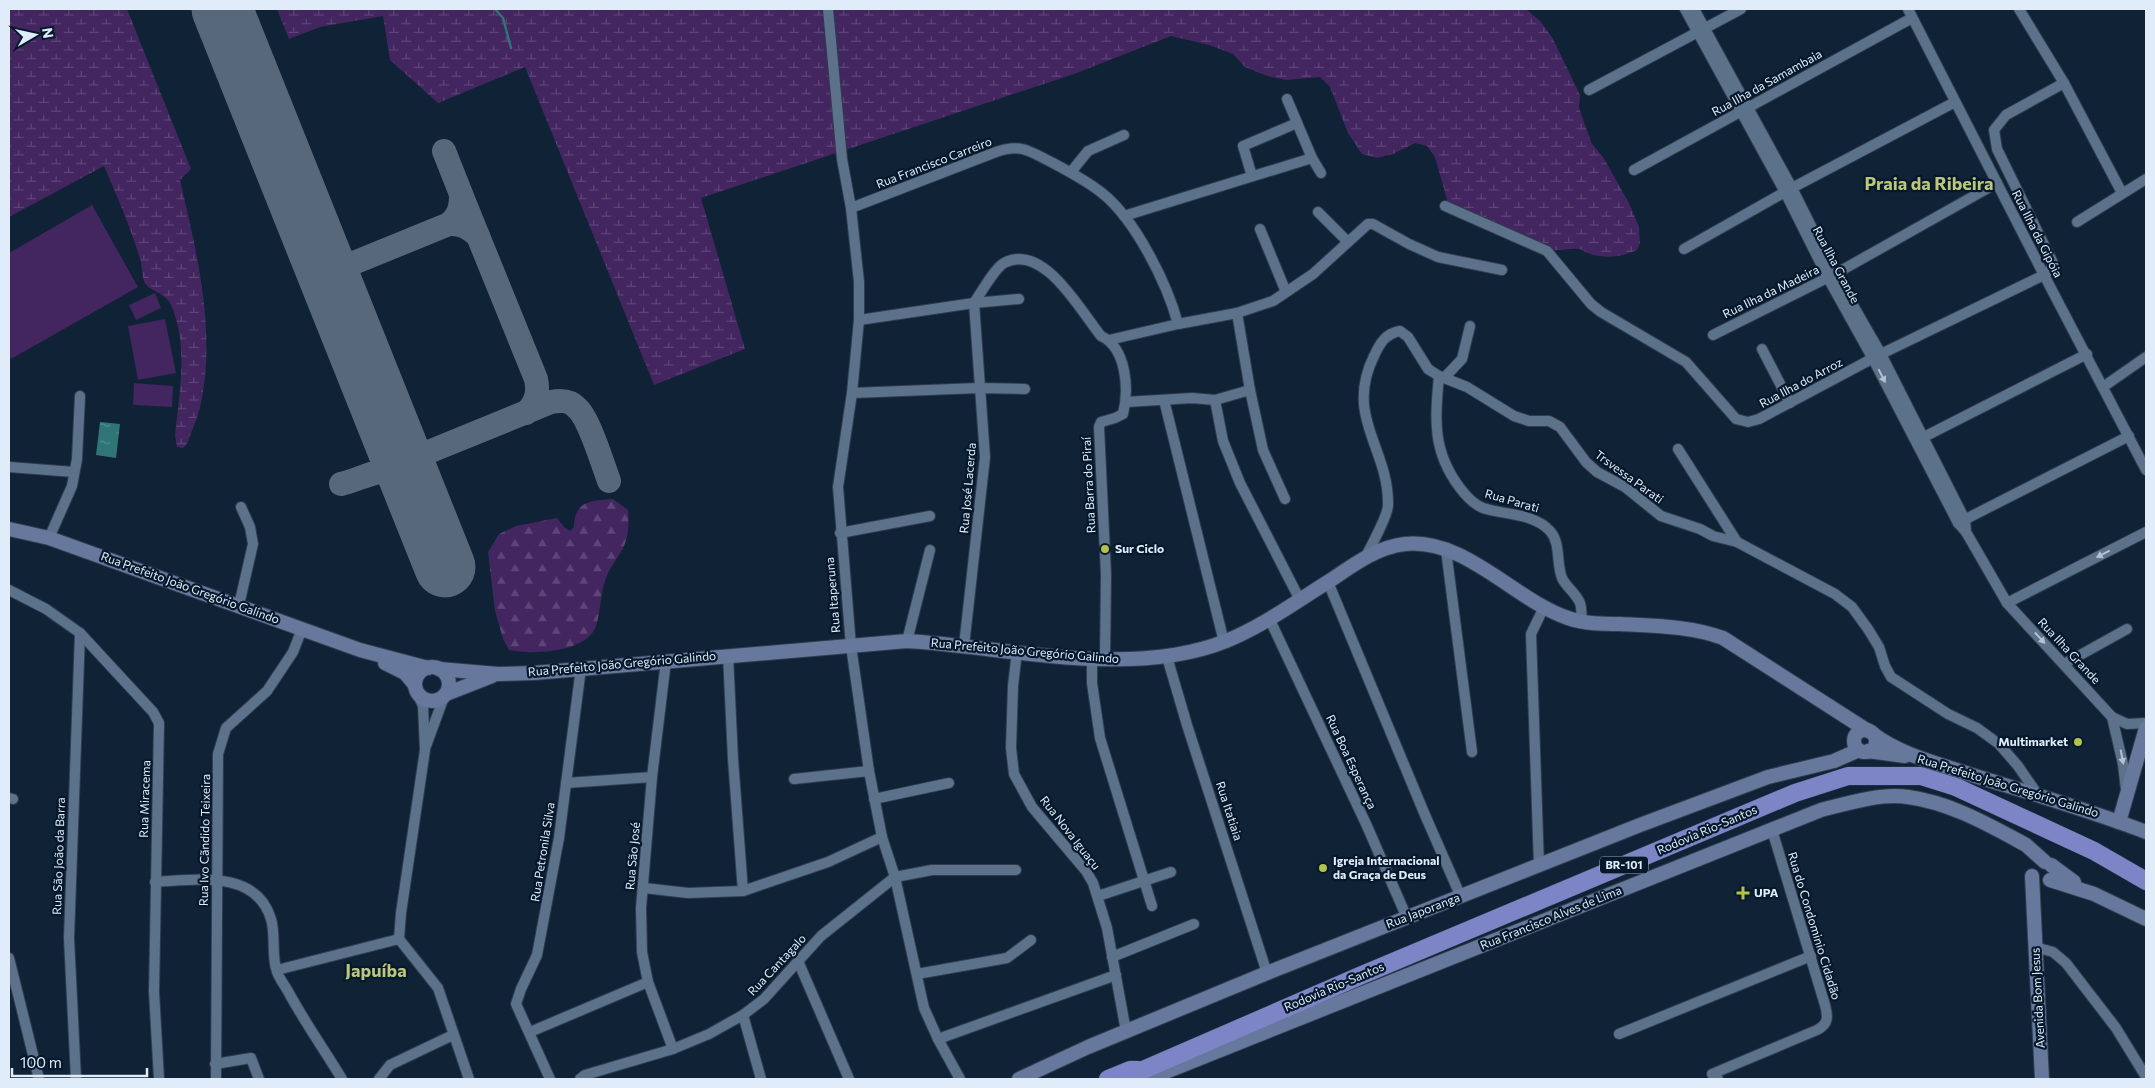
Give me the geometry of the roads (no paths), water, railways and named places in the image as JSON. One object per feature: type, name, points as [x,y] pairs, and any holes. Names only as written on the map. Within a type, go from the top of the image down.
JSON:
[{"type":"highway","name":"Rodovia Rio-Santos","points":[[1127,1079],[1146,1074],[1362,975],[1778,800],[1848,776],[1888,775],[1930,778],[1956,787],[2112,860],[2146,872]]},
{"type":"highway","name":"Rodovia Rio-Santos","points":[[2112,860],[2146,881]]},
{"type":"highway","name":"Rodovia Rio-Santos","points":[[1108,1079],[1130,1070],[1146,1074]]},
{"type":"main road","name":"Rua Prefeito João Gregório Galindo","points":[[9,529],[49,538],[370,653],[434,668],[498,674],[907,642],[1098,659],[1167,657],[1224,642],[1300,600],[1365,558],[1402,544],[1427,545],[1446,550],[1467,560],[1569,619],[1582,622],[1698,630],[1723,638],[1849,719],[1863,740],[2038,795],[2146,832]]},
{"type":"main road","name":"Rua Prefeito João Gregório Galindo","points":[[370,653],[405,673],[416,689],[427,700],[437,700],[498,674]]},
{"type":"main road","points":[[416,689],[419,674],[434,668],[446,676],[448,680],[445,696]]},
{"type":"main road","points":[[2119,822],[2146,728]]},
{"type":"main road","name":"Rua Japoranga","points":[[1019,1079],[1126,1031],[1267,973],[1640,825],[1768,777],[1834,761],[1863,740]]},
{"type":"main road","name":"Rua Francisco Alves de Lima","points":[[1146,1074],[1822,810],[1867,799],[1907,796],[1942,805],[2015,838],[2094,894]]},
{"type":"main road","points":[[2015,838],[2026,853],[2031,874],[2039,882],[2048,881],[2094,894],[2146,919]]},
{"type":"main road","points":[[2031,874],[2035,864],[2048,863],[2053,872],[2048,881]]},
{"type":"main road","name":"Avenida Bom Jesus","points":[[2031,874],[2042,1079]]},
{"type":"main road","name":"Avenida Bom Jesus","points":[[2033,917],[2037,898],[2048,881]]},
{"type":"street","name":"Rua Itaperuna","points":[[828,9],[842,159],[851,208],[859,282],[859,320],[852,394],[838,487],[840,533],[851,646],[874,799],[882,837],[895,878],[924,1008],[938,1039],[960,1079]]},
{"type":"street","name":"Rua Ilha Grande","points":[[1685,9],[1700,30],[1788,190],[1832,276],[1877,356],[1966,532],[2007,603],[2112,717],[2123,764],[2126,798]]},
{"type":"street","name":"Rua Ilha Grande","points":[[1694,9],[1700,30]]},
{"type":"street","points":[[1590,90],[1742,9]]},
{"type":"street","points":[[2019,9],[2064,83],[2122,193]]},
{"type":"street","name":"Rua Ilha da Gipóia","points":[[1910,13],[2146,470]]},
{"type":"street","name":"Rua Ilha da Samambaia","points":[[1634,170],[1744,110],[1910,13]]},
{"type":"street","points":[[2044,275],[2052,268],[2053,262],[1997,149],[1994,130],[2006,114],[2064,83]]},
{"type":"street","points":[[1287,99],[1312,158],[1321,173]]},
{"type":"street","points":[[1684,249],[1788,190],[1955,102]]},
{"type":"street","points":[[1252,176],[1243,146],[1297,123]]},
{"type":"street","points":[[1071,172],[1088,151],[1124,135]]},
{"type":"street","name":"Rua Francisco Carreiro","points":[[851,208],[1006,148],[1022,147],[1071,172],[1103,194],[1124,216],[1145,249],[1164,285],[1178,324]]},
{"type":"street","points":[[1124,216],[1312,158]]},
{"type":"street","points":[[2077,222],[2146,178]]},
{"type":"street","name":"Rua Ilha da Madeira","points":[[1713,335],[1832,276],[1997,184]]},
{"type":"street","name":"Rua Ilha do Arroz","points":[[1445,206],[1546,251],[1591,304],[1601,312],[1686,362],[1736,419],[1748,422],[1759,419],[1877,356],[2044,275]]},
{"type":"street","points":[[1318,212],[1348,242]]},
{"type":"street","points":[[1109,340],[1258,308],[1313,274],[1362,227],[1368,224],[1374,224],[1409,244],[1438,256],[1502,270]]},
{"type":"street","points":[[1260,229],[1286,292]]},
{"type":"street","points":[[974,303],[994,273],[1004,264],[1019,259],[1035,263],[1051,272],[1101,336],[1109,340],[1118,354],[1123,369],[1126,402],[1192,398],[1216,400],[1250,390]]},
{"type":"street","points":[[859,320],[974,303],[1019,299]]},
{"type":"street","name":"Rua José Lacerda","points":[[964,646],[985,457],[985,432],[979,388],[974,303]]},
{"type":"street","points":[[1237,313],[1250,390],[1263,450],[1285,499]]},
{"type":"street","points":[[1442,377],[1462,359],[1470,326]]},
{"type":"street","name":"Trsvessa Parati","points":[[1365,558],[1388,508],[1388,489],[1364,418],[1366,372],[1381,342],[1391,333],[1400,331],[1408,337],[1428,369],[1467,387],[1514,416],[1529,421],[1549,421],[1560,427],[1586,462],[1597,472],[1625,486],[1661,516],[1700,529],[1713,536],[1737,542],[1836,594],[1868,629],[1891,677],[1948,714],[1977,728],[1999,744],[2018,766],[2038,795]]},
{"type":"street","points":[[1762,349],[1790,402]]},
{"type":"street","points":[[1920,440],[2087,354]]},
{"type":"street","points":[[2103,387],[2146,357]]},
{"type":"street","name":"Rua Parati","points":[[1442,377],[1435,416],[1436,434],[1444,462],[1468,498],[1481,507],[1531,519],[1542,523],[1552,532],[1556,543],[1558,566],[1563,580],[1580,602],[1582,622]]},
{"type":"street","points":[[852,394],[979,388],[1025,389]]},
{"type":"street","points":[[49,538],[72,486],[77,459],[80,396]]},
{"type":"street","points":[[1164,400],[1224,642]]},
{"type":"street","points":[[1216,400],[1223,441],[1240,483],[1300,600]]},
{"type":"street","name":"Rua Barra do Piraí","points":[[1098,659],[1106,574],[1099,427],[1101,422],[1123,414],[1126,402]]},
{"type":"street","points":[[1961,521],[2129,436]]},
{"type":"street","points":[[1678,449],[1737,542]]},
{"type":"street","points":[[9,467],[74,472]]},
{"type":"street","points":[[239,605],[253,544],[250,527],[241,507]]},
{"type":"street","points":[[840,533],[930,516]]},
{"type":"street","points":[[2007,603],[2146,532]]},
{"type":"street","points":[[907,642],[930,550]]},
{"type":"street","points":[[1446,550],[1472,752]]},
{"type":"street","points":[[1328,582],[1425,815],[1462,896]]},
{"type":"street","name":"Rua Miracema","points":[[9,590],[46,609],[80,633],[153,712],[159,723],[154,992],[159,1079]]},
{"type":"street","points":[[1539,866],[1531,634],[1544,606]]},
{"type":"street","name":"Rua Boa Esperança","points":[[1269,618],[1367,826],[1407,918]]},
{"type":"street","name":"Rua Ivo Cãndido Teixeira","points":[[216,1079],[218,754],[226,728],[267,691],[293,652],[302,629]]},
{"type":"street","points":[[2064,664],[2127,629]]},
{"type":"street","name":"Rua São João da Barra","points":[[76,1079],[69,938],[80,633]]},
{"type":"street","name":"Rua Nova Iguaçu","points":[[1017,651],[1013,686],[1011,748],[1014,774],[1032,807],[1086,871],[1098,896],[1116,975],[1126,1031]]},
{"type":"street","points":[[728,655],[733,759],[743,891]]},
{"type":"street","name":"Rua Itatiaia","points":[[1167,657],[1267,973]]},
{"type":"street","points":[[1098,659],[1092,682],[1100,738],[1152,906]]},
{"type":"street","name":"Rua São José","points":[[666,660],[652,777],[641,908],[642,952],[648,982],[673,1049]]},
{"type":"street","name":"Rua Petronila Silva","points":[[550,1079],[516,1004],[537,955],[559,838],[581,668]]},
{"type":"street","points":[[416,689],[423,706],[425,750],[400,913],[399,939],[438,988],[469,1079]]},
{"type":"street","points":[[425,750],[445,696]]},
{"type":"street","points":[[2112,717],[2127,724],[2146,723]]},
{"type":"street","points":[[794,779],[869,771]]},
{"type":"street","points":[[566,783],[652,777]]},
{"type":"street","points":[[874,799],[949,783]]},
{"type":"street","name":"Rua do Condominio Cidadão","points":[[1715,1077],[1823,1027],[1828,1014],[1772,830]]},
{"type":"street","points":[[644,888],[688,893],[743,891],[828,862],[882,837]]},
{"type":"street","points":[[895,878],[932,870],[1016,870]]},
{"type":"street","points":[[1098,896],[1171,872]]},
{"type":"street","name":"Rua Cantagalo","points":[[580,1079],[585,1075],[673,1049],[709,1034],[743,1015],[764,999],[821,936],[895,878]]},
{"type":"street","points":[[155,882],[217,879],[236,883],[255,893],[265,903],[271,920],[277,970],[297,1008],[342,1079]]},
{"type":"street","points":[[1112,957],[1194,924]]},
{"type":"street","points":[[277,970],[399,939]]},
{"type":"street","points":[[917,974],[1007,958],[1031,940]]},
{"type":"street","points":[[2035,947],[2053,952],[2066,963],[2116,1028],[2146,1077]]},
{"type":"street","points":[[1620,1034],[1811,956]]},
{"type":"street","points":[[9,958],[40,1079]]},
{"type":"street","points":[[798,961],[849,1079]]},
{"type":"street","points":[[938,1039],[1116,975]]},
{"type":"street","points":[[530,1032],[648,982]]},
{"type":"street","points":[[743,1015],[761,1079]]},
{"type":"street","points":[[379,1079],[390,1065],[453,1035]]},
{"type":"street","points":[[215,1064],[251,1058],[259,1079]]},
{"type":"water","points":[[100,422],[120,424],[116,458],[96,455]]},
{"type":"waterway","points":[[495,9],[503,18],[511,48]]},
{"type":"place","name":"Sur Ciclo","points":[[1105,549]]},
{"type":"place","name":"Multimarket","points":[[2078,742]]},
{"type":"place","name":"Igreja Internacional da Graça de Deus","points":[[1323,868]]},
{"type":"place","name":"UPA","points":[[1743,893]]},
{"type":"district","name":"Praia da Ribeira","points":[[1929,184]]},
{"type":"district","name":"Japuíba","points":[[376,971]]}]
